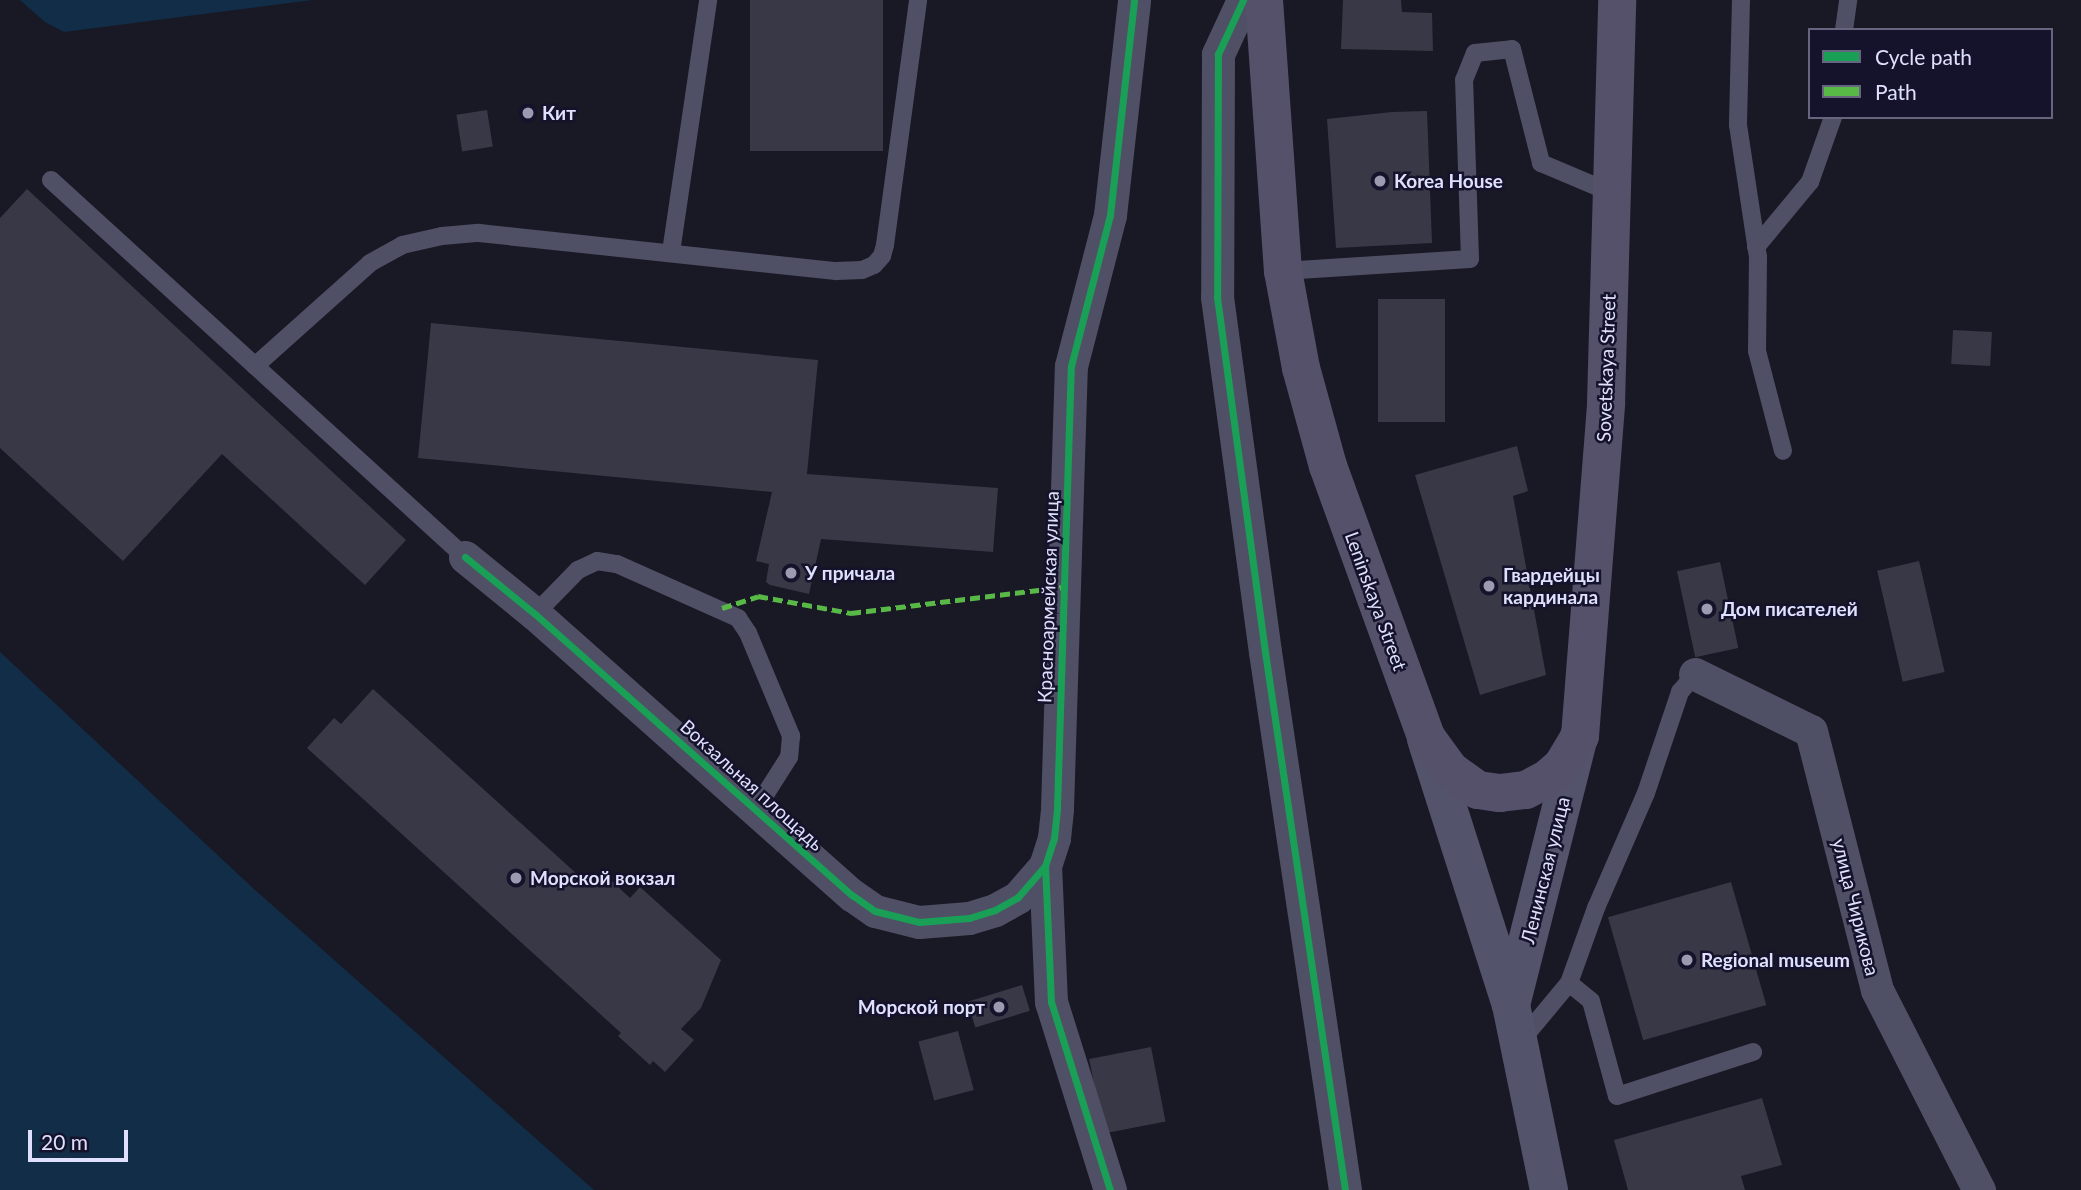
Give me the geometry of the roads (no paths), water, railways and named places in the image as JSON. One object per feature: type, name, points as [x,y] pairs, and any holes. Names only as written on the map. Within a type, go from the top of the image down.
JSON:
[{"type":"main road","name":"Leninskaya Street","points":[[1264,0],[1283,271],[1301,368],[1328,466],[1426,737],[1511,1005],[1549,1190]]},
{"type":"main road","name":"Sovetskaya Street","points":[[1580,736],[1606,403],[1617,0]]},
{"type":"main road","points":[[1426,737],[1450,770],[1478,790],[1500,793],[1526,790],[1547,779],[1562,766],[1580,736]]},
{"type":"main road","name":"Ленинская улица","points":[[1511,1005],[1580,736]]},
{"type":"street","name":"Красноармейская улица","points":[[1110,1190],[1051,1002],[1045,866],[1054,838],[1057,808],[1072,366],[1110,215],[1134,0]]},
{"type":"street","points":[[1243,0],[1218,54],[1217,297],[1265,652],[1345,1190]]},
{"type":"street","name":"Вокзальная площадь","points":[[465,557],[535,614],[859,901],[875,911],[905,920],[942,922],[986,913],[1018,897],[1045,866]]},
{"type":"street","name":"улица Чирикова","points":[[1695,674],[1811,732],[1877,990],[1979,1190]]},
{"type":"lane","points":[[671,252],[708,0]]},
{"type":"lane","points":[[255,366],[370,263],[394,249],[422,239],[479,233],[836,271],[862,270],[880,260],[885,245],[918,0]]},
{"type":"lane","points":[[1741,0],[1738,124],[1756,247],[1757,351],[1783,451]]},
{"type":"lane","points":[[1844,28],[1848,0]]},
{"type":"lane","points":[[1283,271],[1470,259],[1464,80],[1475,53],[1513,49],[1541,163],[1612,192]]},
{"type":"lane","points":[[1756,247],[1810,182],[1832,119]]},
{"type":"lane","points":[[51,180],[465,557]]},
{"type":"lane","points":[[535,614],[578,570],[597,561],[617,564],[722,608],[738,618],[748,633],[791,736],[789,757],[757,809]]},
{"type":"lane","points":[[1519,1043],[1569,983],[1596,908],[1646,793],[1680,692],[1695,674]]},
{"type":"lane","points":[[1569,983],[1591,1001],[1617,1096],[1753,1052]]},
{"type":"water","points":[[20,0],[312,0],[64,32],[45,22]]},
{"type":"water","points":[[0,652],[255,890],[594,1190],[0,1190]]},
{"type":"place","name":"Кит","points":[[528,113]]},
{"type":"place","name":"Korea House","points":[[1380,181]]},
{"type":"place","name":"У причала","points":[[791,573]]},
{"type":"place","name":"Гвардейцы кардинала","points":[[1489,586]]},
{"type":"place","name":"Дом писателей","points":[[1707,609]]},
{"type":"place","name":"Морской вокзал","points":[[516,878]]},
{"type":"place","name":"Regional museum","points":[[1687,960]]},
{"type":"place","name":"Морской порт","points":[[999,1007]]}]
